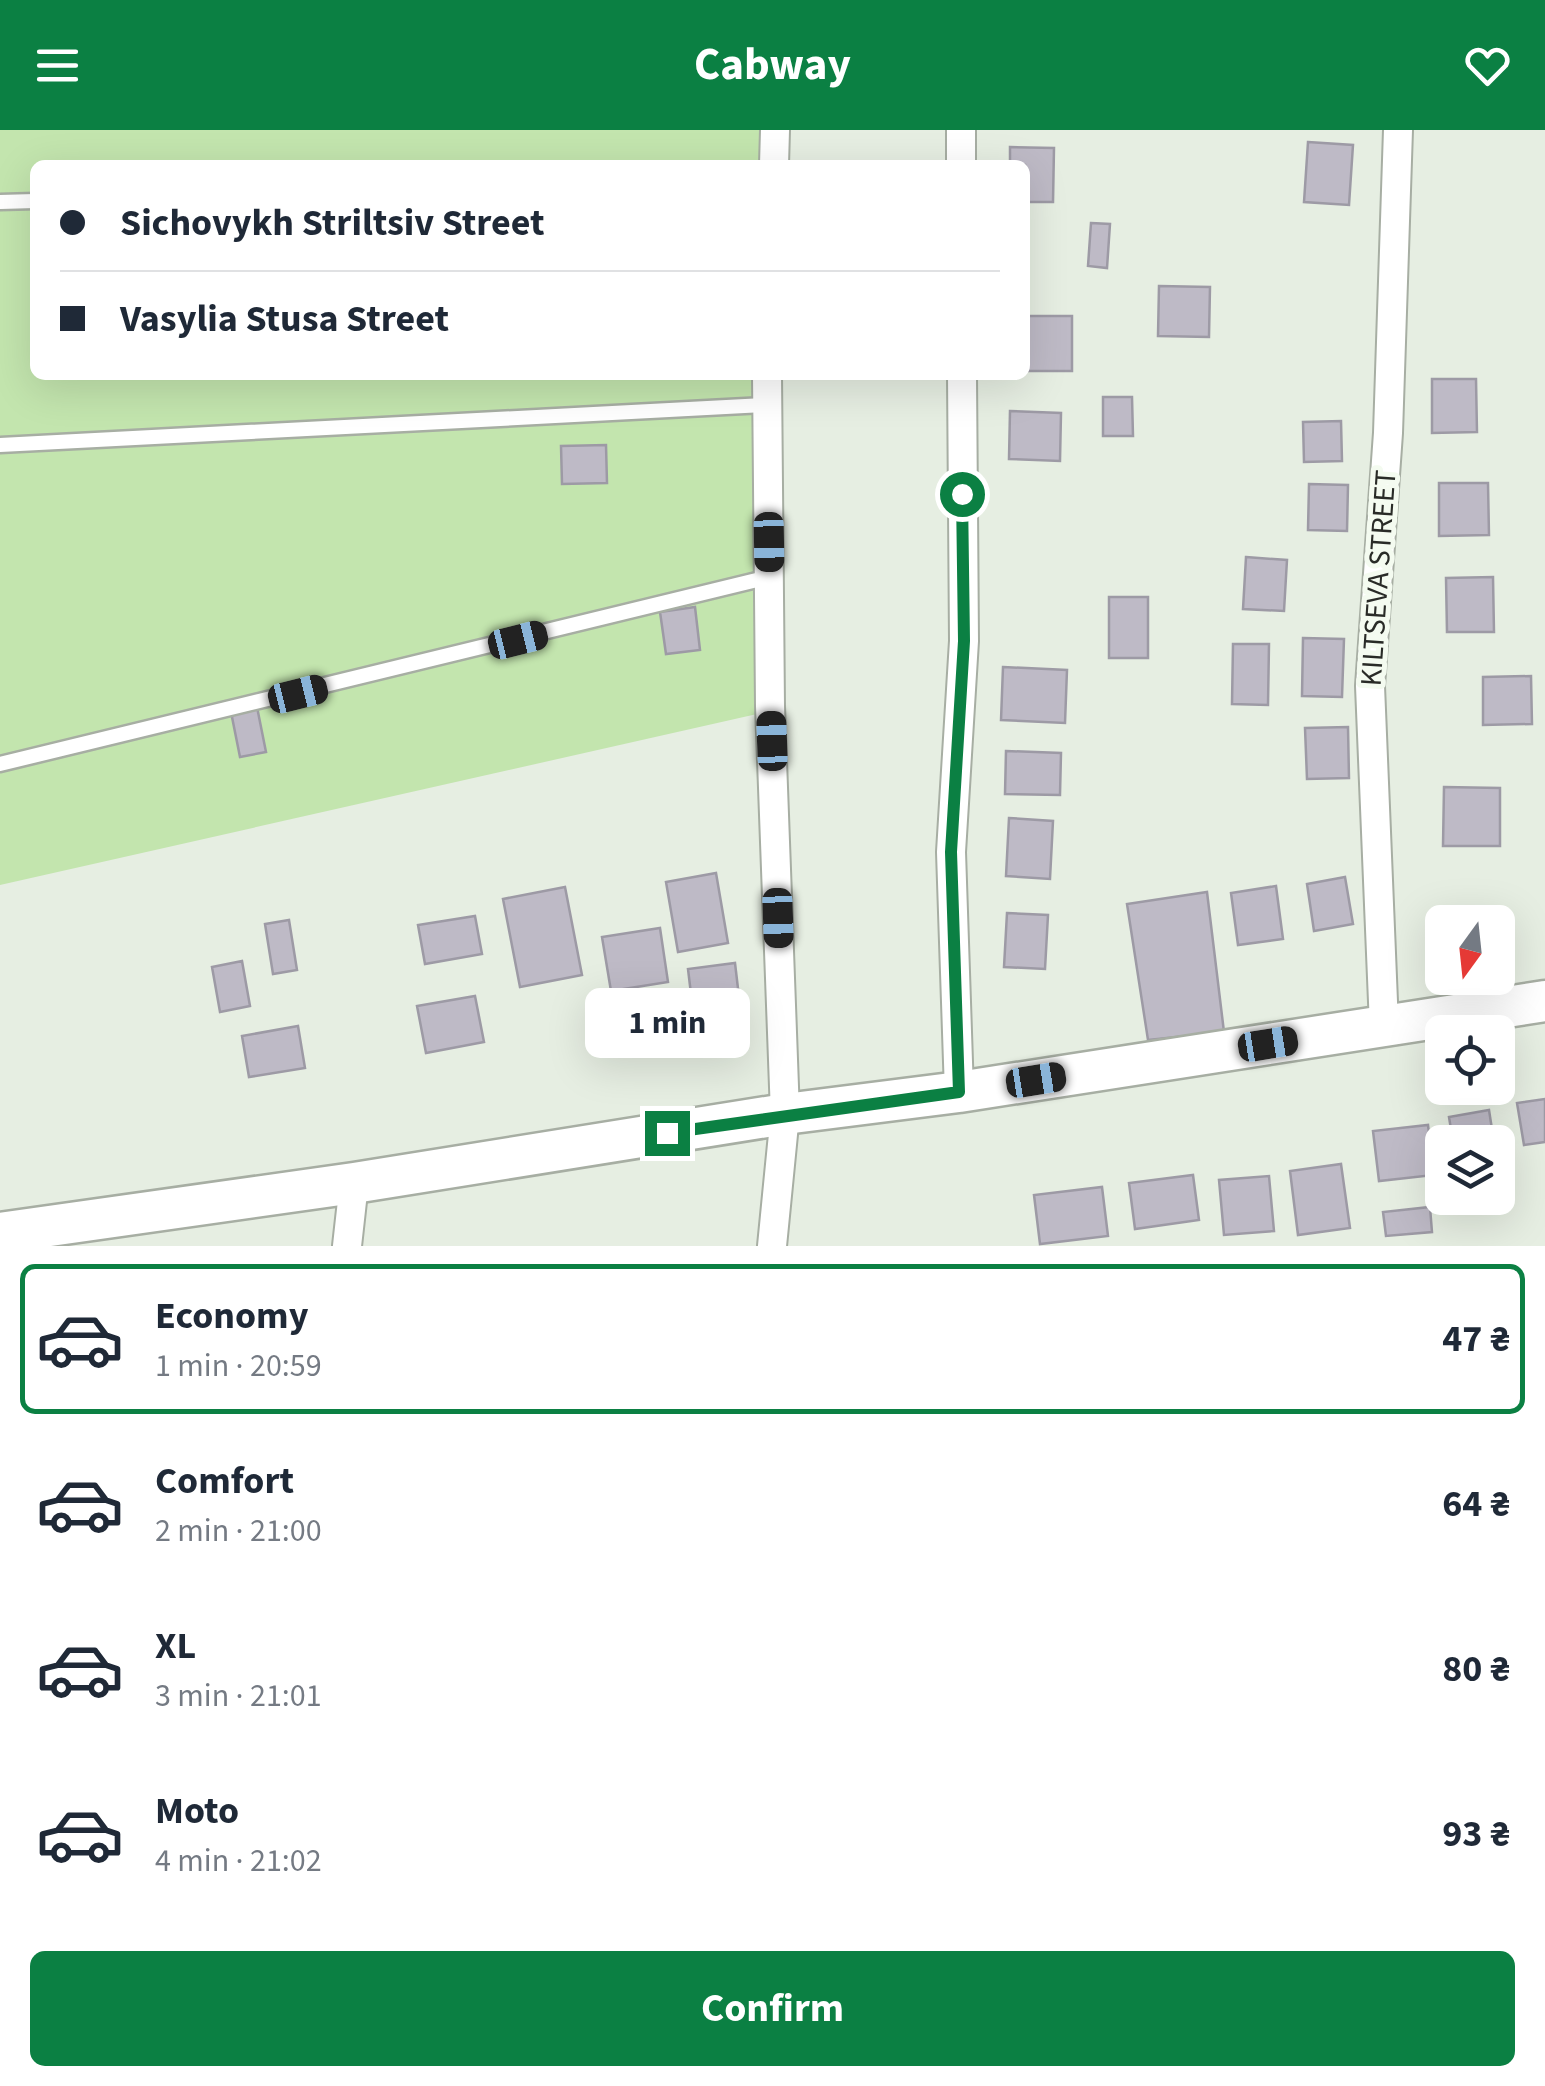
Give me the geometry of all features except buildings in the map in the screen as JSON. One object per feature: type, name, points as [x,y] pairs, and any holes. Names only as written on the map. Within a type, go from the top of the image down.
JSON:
[{"type":"street","points":[[774,160],[775,130]]},
{"type":"street","points":[[962,130],[962,160]]},
{"type":"street","name":"KILTSEVA STREET","points":[[1384,1026],[1370,686],[1388,434],[1398,130]]},
{"type":"street","points":[[767,380],[770,706],[784,1114],[772,1246]]},
{"type":"street","points":[[959,1092],[951,852],[964,641],[962,380]]},
{"type":"street","points":[[0,1233],[354,1183],[784,1114],[959,1092],[1545,1000]]},
{"type":"street","points":[[347,1246],[354,1183]]},
{"type":"lane","points":[[0,202],[30,200]]},
{"type":"lane","points":[[0,445],[766,405]]},
{"type":"lane","points":[[0,764],[770,576]]},
{"type":"green space","points":[[0,130],[775,130],[773,160],[30,160],[30,380],[767,380],[757,714],[0,885]]},
{"type":"route","points":[[667,1133],[959,1092],[951,852],[964,641],[962,494]]}]
